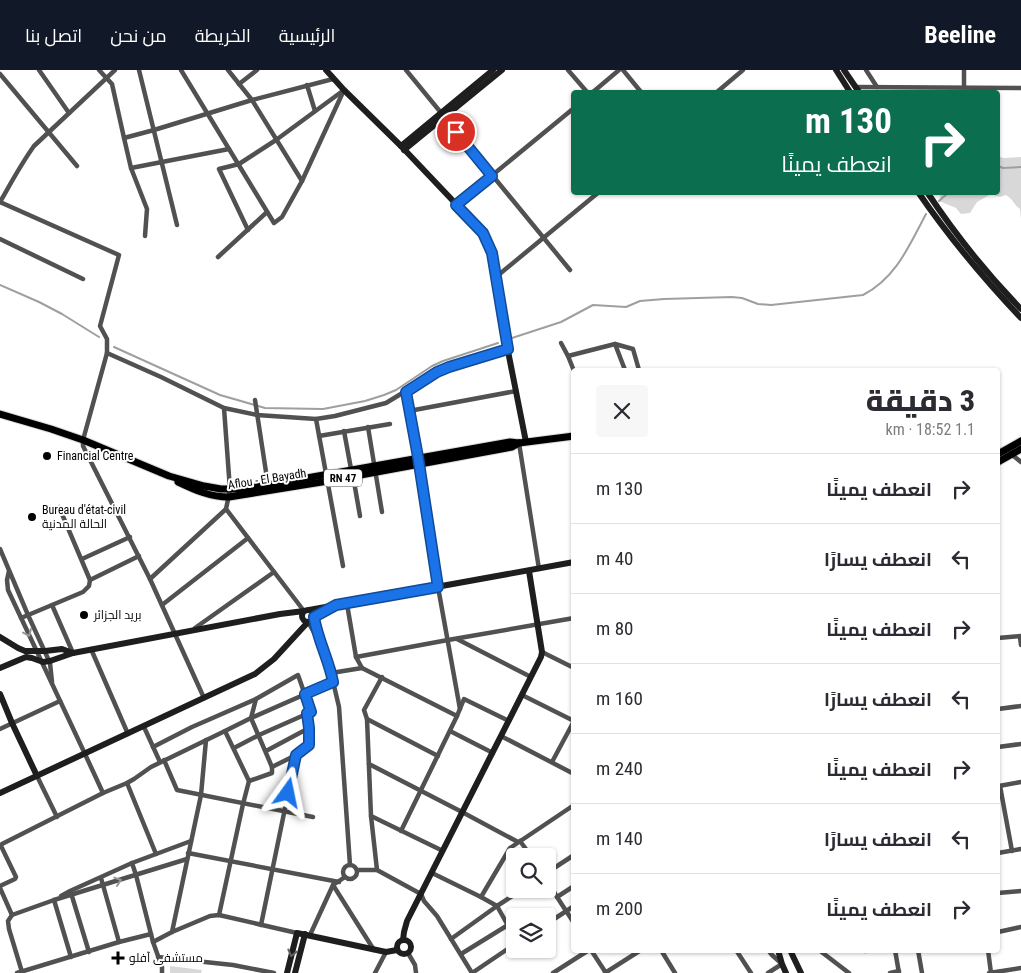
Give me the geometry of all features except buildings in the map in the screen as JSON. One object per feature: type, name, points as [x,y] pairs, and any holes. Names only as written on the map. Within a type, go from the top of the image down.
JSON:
[{"type":"main road","name":"Aflou - El Bayadh","points":[[0,414],[52,429],[170,476],[229,494],[419,461],[510,442],[571,436]]},
{"type":"main road","points":[[1000,453],[1021,441]]},
{"type":"main road","points":[[1000,461],[1021,449]]},
{"type":"main road","name":"Aflou - El Bayadh","points":[[229,494],[244,489],[327,477]]},
{"type":"street","points":[[39,70],[69,113]]},
{"type":"street","points":[[99,70],[112,84],[131,168],[147,209],[145,236]]},
{"type":"street","points":[[114,70],[34,146],[0,202],[119,255],[100,326],[107,339],[107,353],[83,440],[86,452],[130,537],[204,698]]},
{"type":"street","points":[[139,70],[177,225]]},
{"type":"street","points":[[181,70],[274,223],[282,216],[302,181],[344,90]]},
{"type":"street","points":[[228,70],[252,100],[302,181]]},
{"type":"street","points":[[239,84],[257,70]]},
{"type":"street","points":[[326,70],[483,233],[492,253],[516,391],[539,569]]},
{"type":"street","points":[[406,70],[570,270]]},
{"type":"street","points":[[443,115],[493,70]]},
{"type":"street","points":[[402,148],[502,70]]},
{"type":"street","points":[[568,70],[585,90]]},
{"type":"street","points":[[596,90],[621,70],[639,90]]},
{"type":"street","points":[[719,90],[743,70]]},
{"type":"street","points":[[836,70],[849,90]]},
{"type":"street","points":[[844,70],[857,90],[877,87],[1021,88]]},
{"type":"street","points":[[866,70],[877,87]]},
{"type":"street","points":[[964,70],[964,87]]},
{"type":"street","points":[[0,74],[77,166]]},
{"type":"street","points":[[124,138],[252,100],[333,79]]},
{"type":"street","points":[[307,85],[315,111]]},
{"type":"street","points":[[248,230],[219,169],[239,164],[276,140],[344,90]]},
{"type":"street","points":[[456,205],[571,110]]},
{"type":"street","points":[[131,168],[229,149]]},
{"type":"street","points":[[496,277],[595,195]]},
{"type":"street","points":[[920,195],[994,290],[1021,318]]},
{"type":"street","points":[[929,195],[967,247],[1021,309]]},
{"type":"street","points":[[218,257],[267,212]]},
{"type":"street","points":[[0,240],[83,279]]},
{"type":"street","points":[[561,344],[573,368]]},
{"type":"street","points":[[568,356],[616,344],[633,349],[638,368]]},
{"type":"street","points":[[616,344],[624,368]]},
{"type":"street","points":[[107,353],[224,408],[257,414],[316,419],[386,403],[437,372],[508,349]]},
{"type":"street","points":[[409,411],[516,391]]},
{"type":"street","points":[[406,392],[460,709]]},
{"type":"street","points":[[255,400],[268,485]]},
{"type":"street","points":[[150,579],[226,509],[229,494],[224,408]]},
{"type":"street","points":[[316,419],[343,566]]},
{"type":"street","points":[[319,436],[390,424]]},
{"type":"street","points":[[368,427],[382,512]]},
{"type":"street","points":[[344,431],[360,516]]},
{"type":"street","points":[[1011,454],[1021,462]]},
{"type":"street","points":[[21,618],[86,591],[90,586],[90,580],[82,559],[59,507]]},
{"type":"street","points":[[226,509],[274,572],[306,610],[312,612],[314,617],[340,706],[350,865]]},
{"type":"street","points":[[82,559],[130,537]]},
{"type":"street","points":[[162,605],[248,538]]},
{"type":"street","points":[[0,549],[50,661],[52,684]]},
{"type":"street","points":[[90,580],[138,556]]},
{"type":"street","points":[[0,668],[26,657],[42,662],[50,661],[72,653],[92,649],[571,563]]},
{"type":"street","points":[[397,950],[398,944],[403,940],[407,921],[541,657],[542,652],[528,570]]},
{"type":"street","points":[[9,571],[7,588],[102,794]]},
{"type":"street","points":[[192,631],[274,572]]},
{"type":"street","points":[[347,604],[356,657],[362,668]]},
{"type":"street","points":[[52,605],[72,653]]},
{"type":"street","points":[[280,614],[295,616],[305,621],[313,620],[314,617],[336,605]]},
{"type":"street","points":[[306,610],[302,616],[320,642]]},
{"type":"street","points":[[356,657],[571,618]]},
{"type":"street","points":[[0,793],[261,671],[274,660],[299,632],[305,621]]},
{"type":"street","points":[[1000,638],[1020,636],[1021,645]]},
{"type":"street","points":[[0,637],[22,650],[62,650],[72,653]]},
{"type":"street","points":[[457,639],[531,677]]},
{"type":"street","points":[[92,649],[128,734]]},
{"type":"street","points":[[542,652],[571,666]]},
{"type":"street","points":[[331,673],[362,668],[457,716]]},
{"type":"street","points":[[153,747],[192,727],[256,699],[298,675],[311,712],[234,748]]},
{"type":"street","points":[[377,870],[371,816],[367,719],[364,710],[382,677]]},
{"type":"street","points":[[12,915],[0,887],[16,877],[1,846],[2,844],[127,783],[162,761],[251,718],[333,682]]},
{"type":"street","points":[[0,694],[12,724],[57,817]]},
{"type":"street","points":[[522,695],[571,720]]},
{"type":"street","points":[[249,781],[272,773],[272,767],[266,751],[251,718],[256,699]]},
{"type":"street","points":[[401,831],[464,699],[508,721]]},
{"type":"street","points":[[0,729],[60,701]]},
{"type":"street","points":[[1000,709],[1021,706]]},
{"type":"street","points":[[272,767],[296,755],[309,745],[307,713]]},
{"type":"street","points":[[367,719],[438,756]]},
{"type":"street","points":[[144,727],[177,790],[313,818]]},
{"type":"street","points":[[552,762],[571,727]]},
{"type":"street","points":[[266,751],[309,728]]},
{"type":"street","points":[[219,915],[249,781],[225,731]]},
{"type":"street","points":[[450,731],[493,753]]},
{"type":"street","points":[[501,736],[571,772]]},
{"type":"street","points":[[172,932],[201,795],[206,740]]},
{"type":"street","points":[[1000,747],[1021,744]]},
{"type":"street","points":[[261,925],[296,755]]},
{"type":"street","points":[[369,764],[519,842],[524,848]]},
{"type":"street","points":[[1000,786],[1021,782]]},
{"type":"street","points":[[127,783],[156,854]]},
{"type":"street","points":[[1000,791],[1012,851]]},
{"type":"street","points":[[481,897],[510,848],[571,806]]},
{"type":"street","points":[[371,816],[443,851]]},
{"type":"street","points":[[151,934],[20,972],[8,921],[12,915],[71,893],[132,864],[191,841]]},
{"type":"street","points":[[1000,853],[1021,849]]},
{"type":"street","points":[[188,853],[339,882]]},
{"type":"street","points":[[556,867],[571,857]]},
{"type":"street","points":[[71,893],[104,886],[187,859]]},
{"type":"street","points":[[132,864],[153,942],[162,967],[162,973]]},
{"type":"street","points":[[350,865],[357,870],[377,870],[421,894],[424,901],[437,916],[472,973],[506,950]]},
{"type":"street","points":[[345,877],[344,871],[350,865]]},
{"type":"street","points":[[345,877],[349,879],[354,878],[357,875],[357,870]]},
{"type":"street","points":[[432,873],[497,906],[506,922]]},
{"type":"street","points":[[295,973],[307,935],[333,885],[345,877]]},
{"type":"street","points":[[101,878],[119,942]]},
{"type":"street","points":[[333,885],[374,950]]},
{"type":"street","points":[[571,888],[557,898],[571,918]]},
{"type":"street","points":[[1000,893],[1021,891]]},
{"type":"street","points":[[71,893],[89,952]]},
{"type":"street","points":[[451,939],[509,898]]},
{"type":"street","points":[[54,900],[70,957]]},
{"type":"street","points":[[556,918],[571,908]]},
{"type":"street","points":[[153,942],[210,916],[219,915],[374,950],[386,952],[397,950],[403,954],[408,953]]},
{"type":"street","points":[[461,954],[506,926]]},
{"type":"street","points":[[1000,932],[1021,927]]},
{"type":"street","points":[[287,973],[297,933]]},
{"type":"street","points":[[403,940],[408,941],[411,945],[408,953]]},
{"type":"street","points":[[375,973],[386,952]]},
{"type":"street","points":[[408,953],[415,965],[416,973]]},
{"type":"street","points":[[553,973],[585,953]]},
{"type":"street","points":[[592,953],[605,973],[636,953]]},
{"type":"street","points":[[663,953],[675,973]]},
{"type":"street","points":[[738,953],[751,973]]},
{"type":"street","points":[[770,953],[782,964]]},
{"type":"street","points":[[779,953],[786,973]]},
{"type":"street","points":[[791,953],[801,973]]},
{"type":"street","points":[[823,953],[849,973]]},
{"type":"street","points":[[890,973],[899,972],[896,953]]},
{"type":"street","points":[[919,953],[922,973]]},
{"type":"street","points":[[988,953],[990,973],[1021,968]]},
{"type":"street","points":[[158,957],[233,965],[274,973]]},
{"type":"street","points":[[768,973],[782,964]]},
{"type":"shaded area","points":[[1000,157],[1021,157],[1021,219],[1020,209],[1011,199],[1006,195],[1000,197],[994,195],[1000,195]]},
{"type":"shaded area","points":[[940,195],[989,195],[977,202],[970,213],[961,214],[956,208],[939,201]]},
{"type":"shaded area","points":[[170,966],[202,970],[201,973],[170,973]]},
{"type":"waterway","points":[[1000,167],[1021,167]]},
{"type":"waterway","points":[[939,201],[946,195]]},
{"type":"waterway","points":[[512,338],[561,322],[593,305],[626,307],[640,301],[732,297],[742,298],[758,304],[771,305],[863,295],[884,280],[893,270],[926,214]]},
{"type":"waterway","points":[[0,285],[62,314],[99,337]]},
{"type":"waterway","points":[[114,347],[220,395],[265,408],[323,409],[365,401],[384,395],[396,390],[432,366],[498,343]]},
{"type":"place","name":"Financial Centre","points":[[47,456]]},
{"type":"place","name":"Bureau d'état-civil الحالة المدنية","points":[[32,517]]},
{"type":"place","name":"بريد الجزائر","points":[[84,615]]},
{"type":"place","name":"مستشفى آفلو","points":[[118,958]]},
{"type":"route","points":[[288,793],[296,755],[309,745],[307,713],[311,712],[305,694],[333,682],[314,617],[336,605],[438,587],[426,504],[406,392],[437,372],[508,349],[492,253],[483,233],[456,205],[492,176],[456,132]]}]
